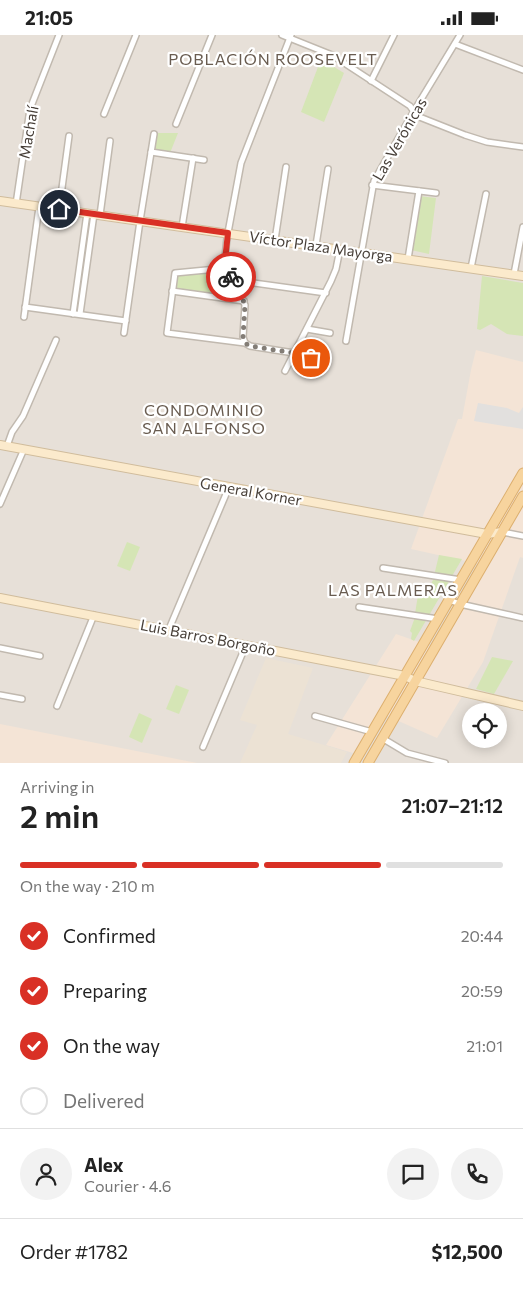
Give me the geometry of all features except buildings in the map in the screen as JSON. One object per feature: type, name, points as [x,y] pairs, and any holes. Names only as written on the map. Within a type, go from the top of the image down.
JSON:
[{"type":"main road","points":[[354,763],[523,473]]},
{"type":"main road","points":[[368,763],[523,497]]},
{"type":"street","name":"Machalí","points":[[16,203],[30,109],[59,35]]},
{"type":"street","points":[[104,114],[136,35]]},
{"type":"street","points":[[176,124],[212,35]]},
{"type":"street","points":[[282,35],[332,55],[410,106],[417,116],[476,139],[523,147]]},
{"type":"street","points":[[371,81],[394,35]]},
{"type":"street","name":"Las Verónicas","points":[[346,341],[372,185],[376,175],[460,35]]},
{"type":"street","points":[[245,343],[243,337],[244,301],[232,280],[225,257],[228,233],[241,163],[290,37]]},
{"type":"street","points":[[455,44],[523,70]]},
{"type":"street","points":[[124,333],[154,134]]},
{"type":"street","points":[[59,209],[70,136]]},
{"type":"street","points":[[77,314],[94,214],[110,141]]},
{"type":"street","points":[[151,152],[204,160]]},
{"type":"street","points":[[182,227],[193,158]]},
{"type":"street","points":[[275,239],[286,167]]},
{"type":"street","points":[[316,245],[328,169]]},
{"type":"street","points":[[372,185],[436,193]]},
{"type":"street","points":[[408,259],[419,191]]},
{"type":"street","points":[[471,268],[486,194]]},
{"type":"street","name":"Víctor Plaza Mayorga","points":[[0,201],[523,275]]},
{"type":"street","points":[[24,317],[39,207]]},
{"type":"street","points":[[514,274],[523,227]]},
{"type":"street","points":[[285,371],[326,293],[336,269],[340,249]]},
{"type":"street","points":[[227,268],[175,273],[166,330],[168,333],[245,343],[250,346],[324,360]]},
{"type":"street","points":[[232,280],[326,293]]},
{"type":"street","points":[[172,291],[244,301]]},
{"type":"street","points":[[25,307],[126,321]]},
{"type":"street","points":[[307,329],[330,333]]},
{"type":"street","points":[[3,446],[23,416],[56,340]]},
{"type":"street","name":"General Korner","points":[[3,446],[487,534],[502,532]]},
{"type":"street","points":[[0,504],[24,449]]},
{"type":"street","points":[[169,629],[229,487]]},
{"type":"street","points":[[502,532],[523,536]]},
{"type":"street","points":[[383,568],[461,580]]},
{"type":"street","name":"Luis Barros Borgoño","points":[[0,598],[169,629],[405,676],[415,681],[523,705]]},
{"type":"street","points":[[449,600],[523,618]]},
{"type":"street","points":[[359,607],[438,619]]},
{"type":"street","points":[[57,706],[94,615]]},
{"type":"street","points":[[203,747],[246,644]]},
{"type":"street","points":[[0,648],[40,656]]},
{"type":"street","points":[[0,695],[22,699]]},
{"type":"street","points":[[315,716],[372,732]]},
{"type":"street","points":[[382,738],[407,753],[445,763]]},
{"type":"shaded area","points":[[0,35],[523,35],[523,763],[0,763]]},
{"type":"shaded area","points":[[476,350],[523,362],[523,558],[520,557],[483,662],[437,738],[378,712],[353,753],[326,745],[396,634],[439,649],[488,566],[411,549],[458,419],[462,419]]},
{"type":"shaded area","points":[[478,403],[507,408],[519,413],[523,407],[523,429],[474,421]]},
{"type":"shaded area","points":[[266,658],[313,668],[288,734],[347,752],[341,763],[240,763],[257,725],[240,720]]},
{"type":"shaded area","points":[[0,724],[197,763],[0,763]]},
{"type":"green space","points":[[321,59],[344,73],[324,122],[301,112]]},
{"type":"green space","points":[[157,133],[178,133],[170,153],[155,151]]},
{"type":"green space","points":[[419,196],[436,198],[429,254],[411,250]]},
{"type":"green space","points":[[222,271],[238,298],[177,290],[177,275]]},
{"type":"green space","points":[[482,276],[523,283],[523,336],[507,334],[491,324],[480,330],[477,329]]},
{"type":"green space","points":[[127,542],[140,547],[130,571],[117,566]]},
{"type":"green space","points":[[439,555],[462,559],[414,641],[411,639],[412,633],[410,631],[414,620],[418,595],[427,592],[433,580]]},
{"type":"green space","points":[[492,657],[513,661],[494,694],[476,689]]},
{"type":"green space","points":[[176,685],[189,690],[179,714],[166,709]]},
{"type":"green space","points":[[139,713],[152,719],[142,743],[129,737]]},
{"type":"way so far","points":[[231,277],[244,301],[243,337],[245,343],[250,346],[294,353],[311,358]]},
{"type":"district","name":"POBLACIÓN ROOSEVELT","points":[[273,58]]},
{"type":"district","name":"CONDOMINIO SAN ALFONSO","points":[[204,418]]},
{"type":"district","name":"LAS PALMERAS","points":[[393,589]]},
{"type":"route","points":[[59,209],[228,233],[225,260],[231,277]]}]
